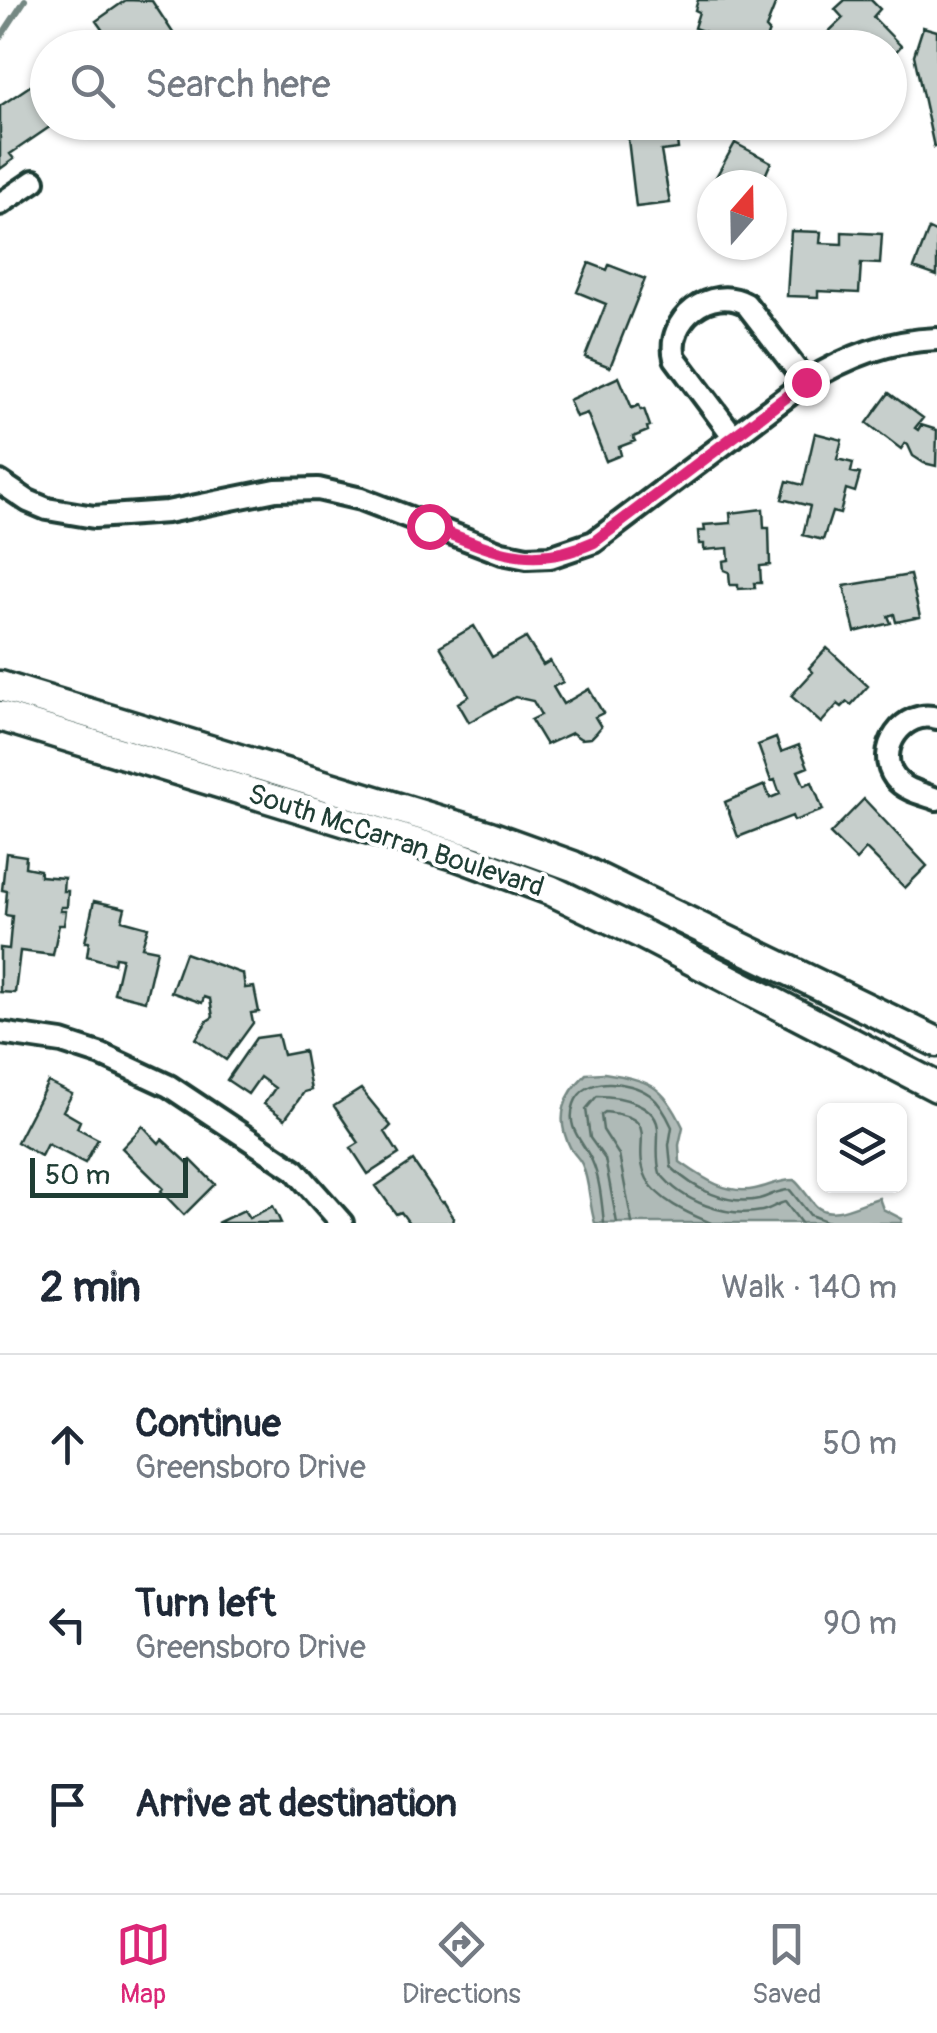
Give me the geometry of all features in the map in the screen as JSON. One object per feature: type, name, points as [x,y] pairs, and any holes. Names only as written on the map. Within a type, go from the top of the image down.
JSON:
[{"type":"main road","name":"South McCarran Boulevard","points":[[0,686],[473,831],[573,866],[937,1042]]},
{"type":"main road","name":"South McCarran Boulevard","points":[[0,716],[458,856],[550,890],[937,1087]]},
{"type":"street","points":[[0,204],[34,181]]},
{"type":"street","points":[[734,437],[675,358],[674,332],[682,320],[710,299],[736,298],[746,304],[806,382]]},
{"type":"street","points":[[0,482],[28,501],[66,515],[111,517],[167,512],[299,488],[361,499],[526,558],[570,553],[594,542],[806,382],[842,360],[908,340],[937,339]]},
{"type":"street","points":[[937,718],[918,716],[906,722],[896,731],[888,752],[889,766],[903,786],[937,799]]},
{"type":"street","points":[[0,1033],[88,1050],[168,1086],[294,1170],[342,1223]]},
{"type":"water","points":[[586,1074],[632,1078],[661,1093],[683,1127],[680,1162],[715,1184],[744,1190],[794,1180],[823,1210],[838,1211],[879,1198],[883,1209],[902,1219],[901,1223],[595,1223],[582,1164],[565,1136],[563,1117],[567,1099],[578,1082]]},
{"type":"building","points":[[126,0],[152,1],[171,30],[102,30],[96,21]]},
{"type":"building","points":[[698,0],[777,0],[768,30],[700,30],[694,28],[699,12],[695,10]]},
{"type":"building","points":[[845,0],[871,0],[880,9],[873,17],[886,30],[831,30],[843,18],[835,9]]},
{"type":"building","points":[[923,27],[937,31],[934,147],[914,55]]},
{"type":"building","points":[[30,86],[31,140],[10,154],[14,159],[0,169],[0,106]]},
{"type":"building","points":[[628,140],[677,140],[678,149],[661,151],[670,203],[636,207]]},
{"type":"building","points":[[735,143],[771,162],[768,170],[720,170]]},
{"type":"building","points":[[929,229],[937,233],[937,276],[914,268]]},
{"type":"building","points":[[791,231],[821,232],[820,243],[842,244],[842,232],[882,234],[880,264],[861,263],[859,293],[818,291],[818,297],[787,296]]},
{"type":"building","points":[[589,263],[607,270],[609,265],[645,279],[610,367],[585,357],[606,304],[577,292]]},
{"type":"building","points":[[619,377],[632,408],[639,405],[644,409],[650,426],[648,431],[633,437],[635,441],[619,447],[621,455],[606,461],[587,413],[576,417],[569,400]]},
{"type":"building","points":[[889,393],[923,418],[915,428],[918,430],[921,425],[937,430],[936,466],[913,456],[905,443],[901,449],[867,423]]},
{"type":"building","points":[[815,433],[842,440],[837,459],[853,463],[851,472],[860,474],[855,492],[846,489],[840,514],[832,512],[823,540],[803,535],[810,506],[782,499],[787,481],[803,485]]},
{"type":"building","points":[[763,509],[764,528],[769,528],[770,565],[760,566],[761,583],[754,583],[755,588],[738,589],[738,585],[730,585],[729,572],[724,570],[723,561],[729,560],[728,548],[704,550],[698,531],[705,531],[704,525],[731,523],[730,513]]},
{"type":"building","points":[[910,575],[920,617],[896,622],[894,614],[888,616],[891,623],[855,632],[844,586]]},
{"type":"building","points":[[474,626],[492,657],[526,638],[543,665],[550,661],[563,682],[553,687],[563,704],[589,689],[603,713],[595,717],[601,727],[596,733],[581,739],[572,733],[546,745],[531,720],[541,715],[533,701],[515,697],[469,722],[458,703],[469,696],[440,646]]},
{"type":"building","points":[[827,648],[868,686],[851,705],[838,704],[821,723],[791,696],[813,672],[809,668]]},
{"type":"building","points":[[776,738],[781,752],[799,745],[808,767],[798,771],[804,785],[812,782],[823,810],[794,821],[792,816],[738,837],[725,802],[765,785],[770,798],[780,794],[758,745]]},
{"type":"building","points":[[864,799],[927,866],[905,888],[866,849],[856,860],[830,834]]},
{"type":"building","points":[[6,853],[26,856],[25,867],[40,870],[40,876],[64,878],[63,891],[68,891],[67,907],[60,911],[66,911],[64,925],[59,925],[53,955],[20,951],[15,993],[0,992],[0,948],[9,949],[12,916],[5,915],[7,891],[2,890]]},
{"type":"building","points":[[94,901],[125,908],[122,920],[148,927],[142,947],[157,950],[145,1001],[114,993],[122,958],[115,957],[114,964],[87,956],[89,942],[85,942]]},
{"type":"building","points":[[185,953],[243,974],[245,988],[254,987],[259,1012],[251,1013],[253,1023],[226,1060],[196,1039],[213,1017],[210,999],[204,997],[202,1003],[171,992]]},
{"type":"building","points":[[278,1035],[283,1055],[304,1051],[311,1090],[304,1092],[285,1119],[264,1104],[275,1088],[260,1077],[248,1094],[227,1080],[256,1038]]},
{"type":"building","points":[[48,1082],[72,1094],[63,1111],[80,1121],[77,1128],[98,1139],[85,1163],[47,1144],[41,1156],[17,1142]]},
{"type":"building","points":[[361,1089],[391,1126],[385,1132],[399,1154],[368,1174],[351,1148],[359,1143],[334,1106]]},
{"type":"building","points":[[143,1126],[159,1143],[162,1139],[188,1163],[191,1160],[215,1184],[184,1215],[122,1148]]},
{"type":"building","points":[[413,1161],[444,1202],[453,1223],[409,1223],[401,1212],[396,1214],[376,1186]]},
{"type":"building","points":[[273,1206],[281,1223],[217,1223],[244,1210],[249,1218]]},
{"type":"waterway","points":[[0,38],[25,0]]},
{"type":"route","points":[[429,526],[526,558],[570,553],[594,542],[806,382]]}]
